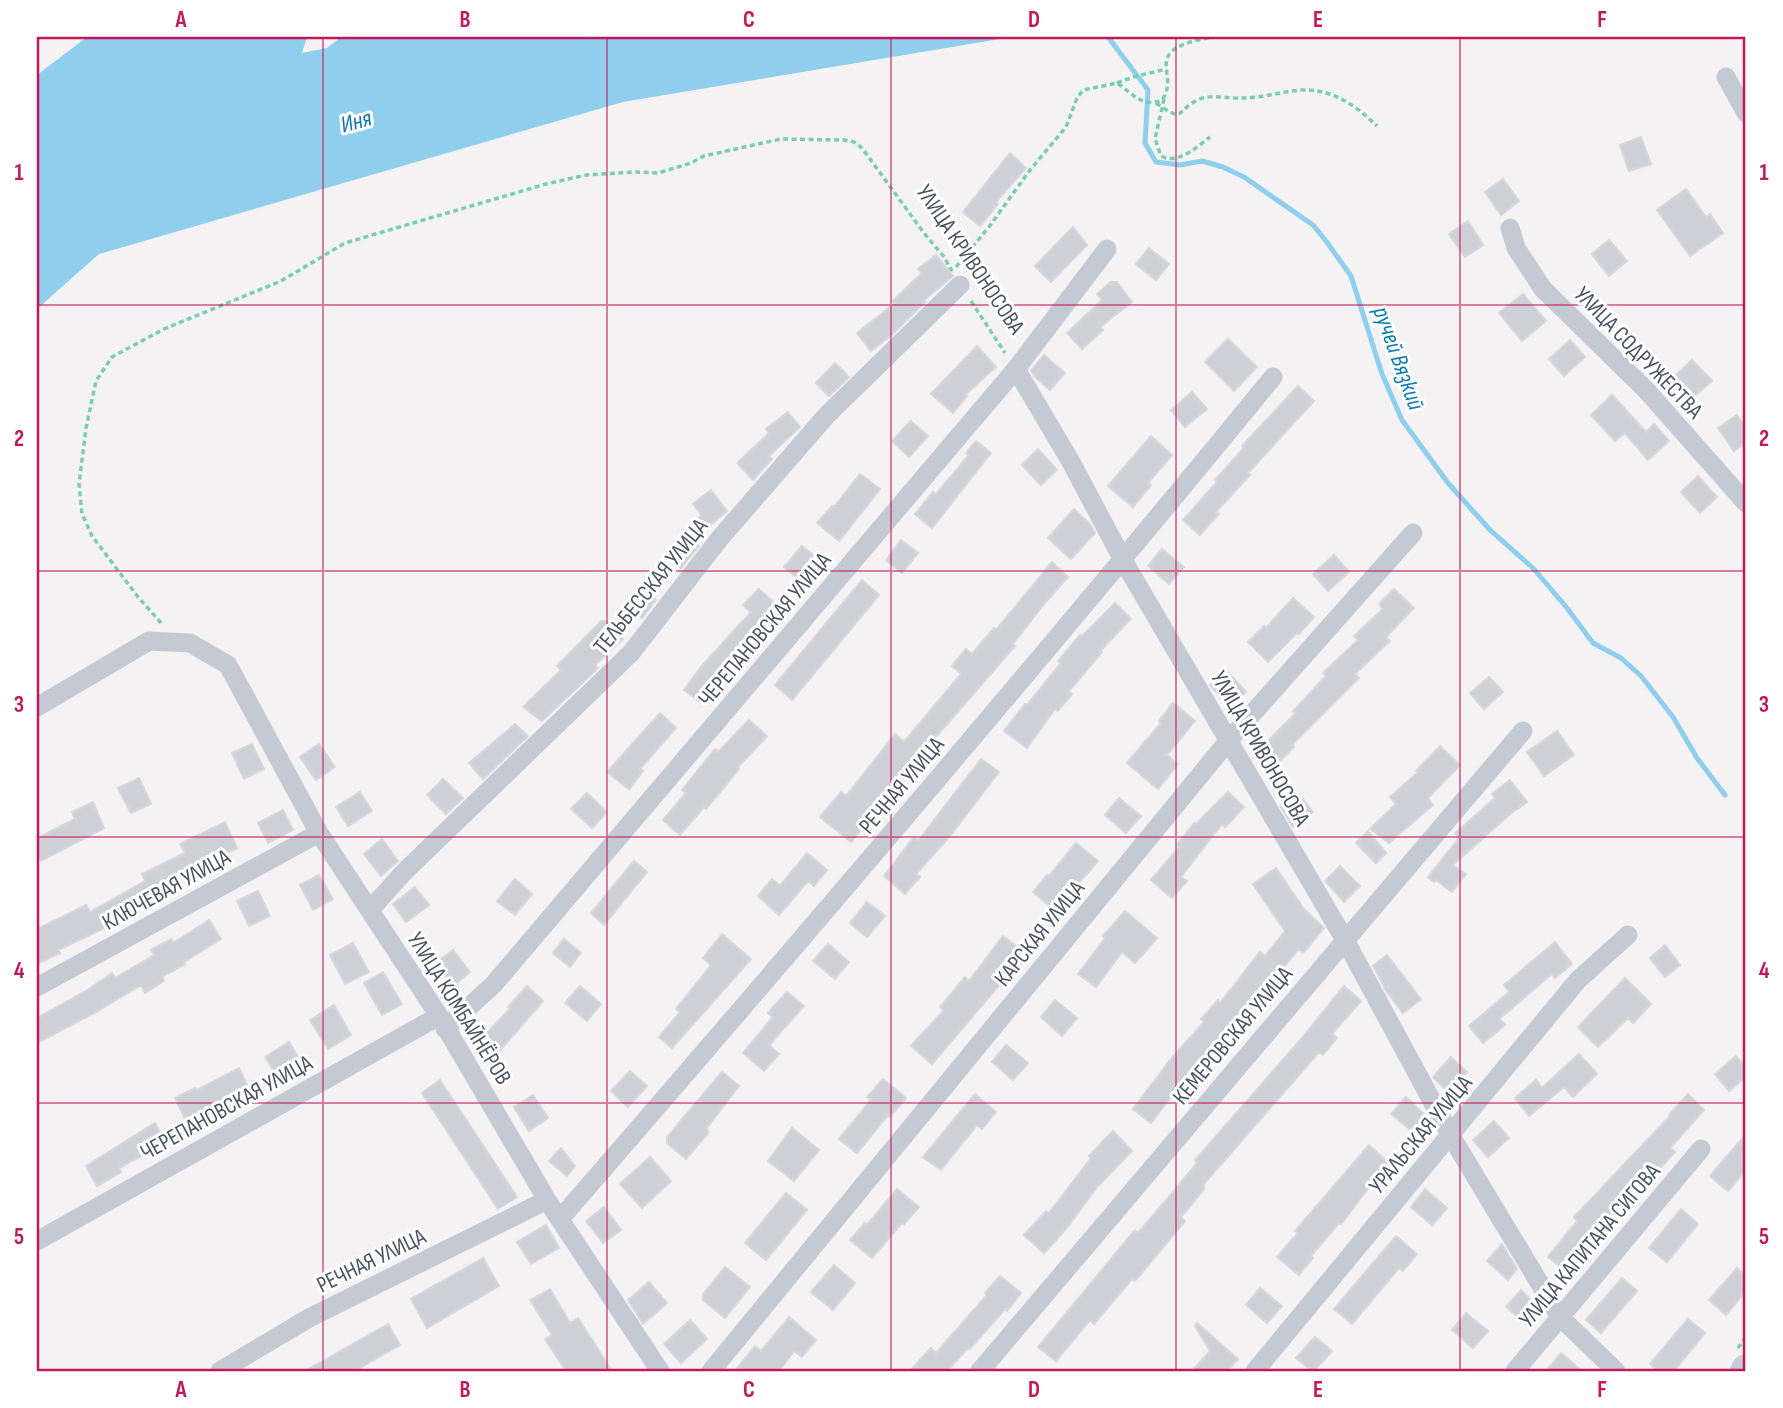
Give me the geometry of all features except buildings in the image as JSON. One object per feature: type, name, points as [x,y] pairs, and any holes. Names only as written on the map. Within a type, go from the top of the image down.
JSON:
[{"type":"street","points":[[1726,77],[1746,113]]},
{"type":"street","name":"УЛИЦА СОДРУЖЕСТВА","points":[[1510,228],[1516,248],[1543,289],[1647,391],[1746,503]]},
{"type":"street","name":"ЧЕРЕПАНОВСКАЯ УЛИЦА","points":[[37,1241],[442,1023],[494,984],[1016,369],[1107,249]]},
{"type":"street","name":"ТЕЛЬБЕССКАЯ УЛИЦА","points":[[370,910],[403,873],[631,653],[720,538],[826,416],[956,278]]},
{"type":"street","name":"УЛИЦА КРИВОНОСОВА","points":[[1016,369],[1071,462],[1123,560],[1345,940],[1451,1136],[1560,1317],[1616,1371]]},
{"type":"street","name":"РЕЧНАЯ УЛИЦА","points":[[560,1219],[828,910],[1123,560],[1273,377]]},
{"type":"street","name":"КАРСКАЯ УЛИЦА","points":[[711,1371],[1228,740],[1413,533]]},
{"type":"street","points":[[37,707],[149,641],[179,642]]},
{"type":"street","name":"УЛИЦА КОМБАЙНЁРОВ","points":[[179,642],[190,643],[228,665],[319,833],[442,1023],[547,1200],[660,1371]]},
{"type":"street","name":"КЕМЕРОВСКАЯ УЛИЦА","points":[[980,1371],[1523,731]]},
{"type":"street","name":"КЛЮЧЕВАЯ УЛИЦА","points":[[37,988],[319,833]]},
{"type":"street","name":"УРАЛЬСКАЯ УЛИЦА","points":[[1255,1371],[1578,980],[1628,935]]},
{"type":"street","name":"УЛИЦА КАПИТАНА СИГОВА","points":[[1515,1371],[1701,1149]]},
{"type":"street","name":"РЕЧНАЯ УЛИЦА","points":[[220,1371],[309,1318],[547,1200]]},
{"type":"path","points":[[1210,137],[1182,156],[1165,159],[1159,152],[1155,139],[1170,85],[1166,60],[1174,49],[1182,44],[1213,37]]},
{"type":"path","points":[[956,278],[989,228],[1066,127],[1077,98],[1083,90],[1167,69]]},
{"type":"path","points":[[1117,83],[1140,102],[1156,103],[1170,113],[1180,114],[1200,99],[1256,98],[1302,90],[1345,99],[1377,126]]},
{"type":"path","points":[[1156,103],[1165,97]]},
{"type":"path","name":"УЛИЦА КРИВОНОСОВА","points":[[179,642],[138,597],[92,536],[82,514],[79,484],[86,428],[96,381],[112,357],[164,329],[281,281],[345,243],[546,184],[586,175],[658,173],[704,156],[781,139],[844,140],[854,142],[862,148],[944,257],[1016,369]]},
{"type":"water","name":"Иня","points":[[87,37],[307,37],[302,53],[327,48],[341,37],[1012,37],[623,102],[99,254],[37,309],[37,75]]},
{"type":"waterway","name":"ручей Вязкий","points":[[1108,37],[1148,90],[1145,143],[1156,162],[1180,165],[1202,161],[1223,167],[1244,177],[1313,225],[1351,276],[1382,374],[1402,420],[1448,483],[1490,530],[1533,568],[1593,643],[1621,658],[1641,676],[1673,717],[1697,758],[1725,795]]}]
